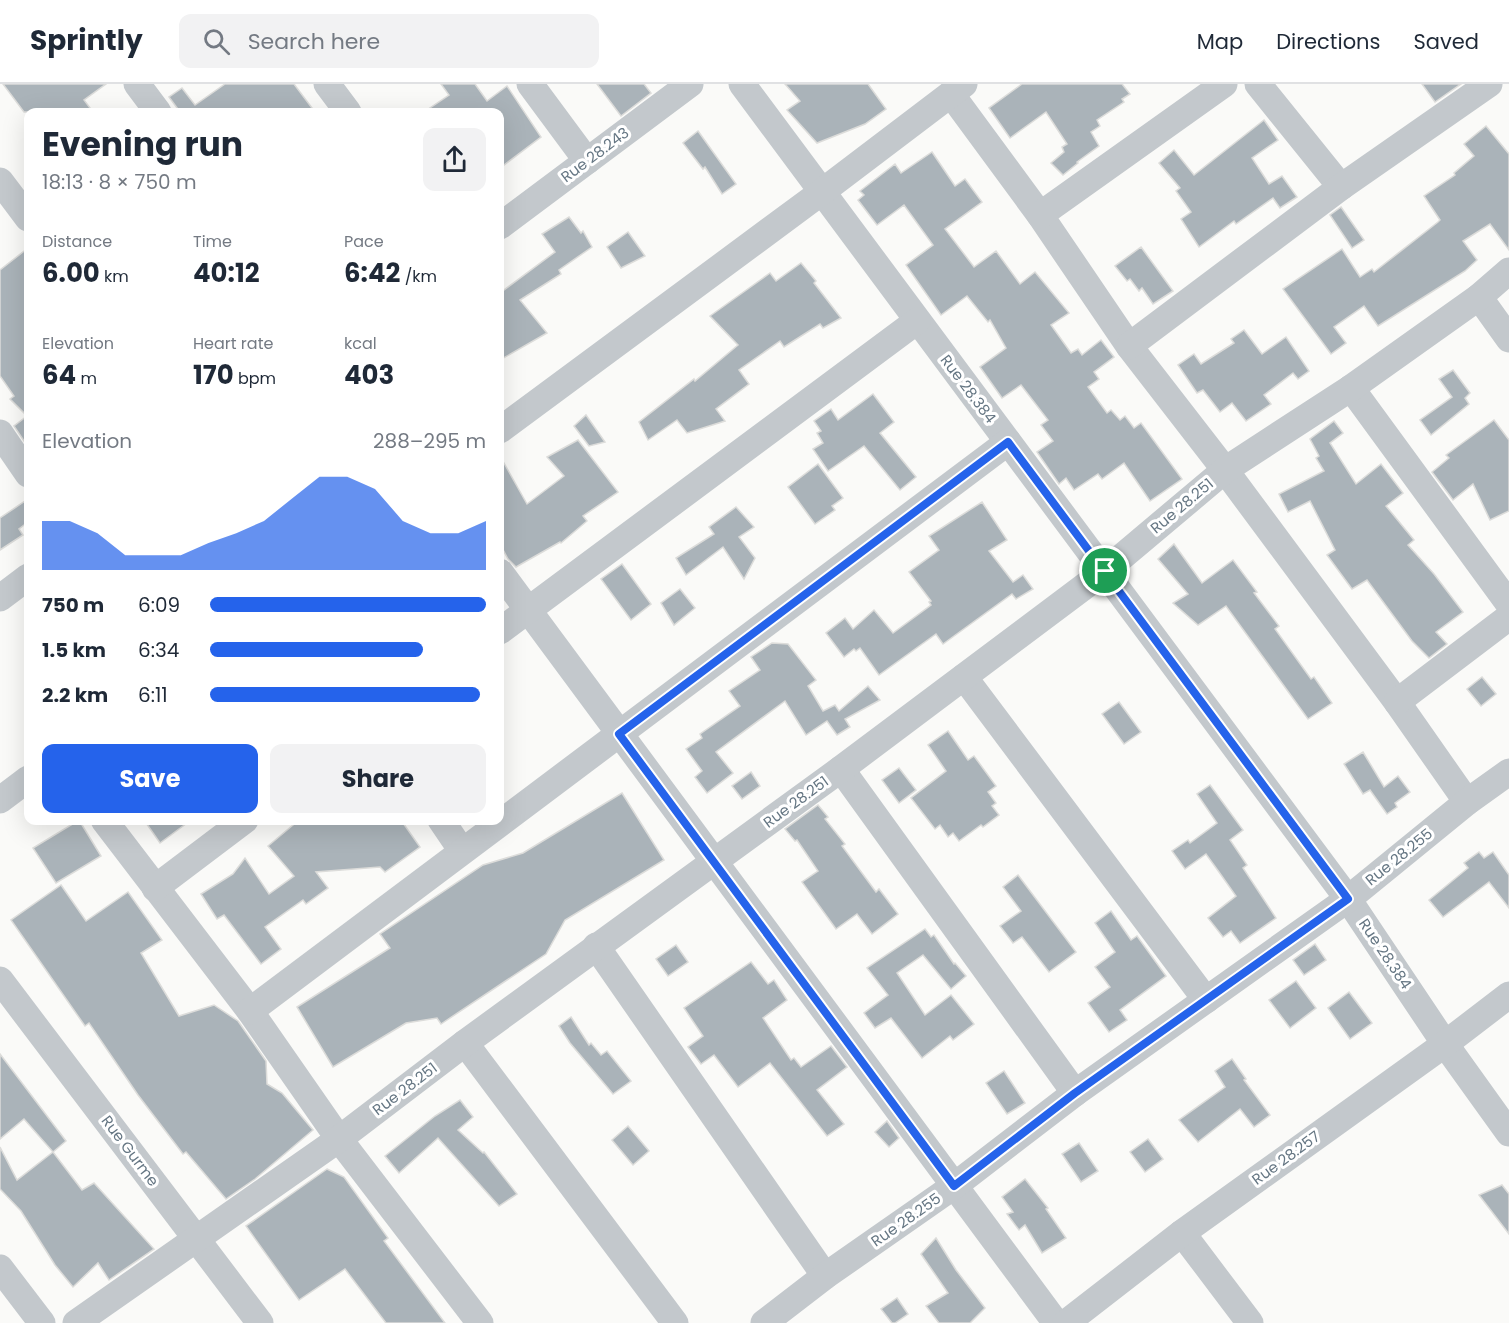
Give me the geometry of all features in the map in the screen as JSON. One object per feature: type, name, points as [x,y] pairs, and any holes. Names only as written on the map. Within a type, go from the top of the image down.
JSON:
[{"type":"street","points":[[137,84],[155,108]]},
{"type":"street","points":[[327,84],[345,108]]},
{"type":"street","points":[[530,84],[587,161]]},
{"type":"street","name":"Rue 28.243","points":[[504,223],[690,84]]},
{"type":"street","name":"Rue 28.384","points":[[742,84],[1348,899],[1445,1044],[1509,1133]]},
{"type":"street","points":[[1040,215],[1224,84]]},
{"type":"street","points":[[1258,84],[1341,187]]},
{"type":"street","points":[[1129,346],[1341,187],[1489,84]]},
{"type":"street","points":[[504,427],[957,89],[1129,346],[1225,470],[1397,702],[1467,802]]},
{"type":"street","points":[[4,193],[24,214]]},
{"type":"street","name":"Rue 28.251","points":[[76,1323],[339,1139],[596,946],[841,770],[1105,571],[1225,470],[1351,388],[1479,297],[1509,271]]},
{"type":"street","points":[[1479,297],[1509,339]]},
{"type":"street","points":[[504,628],[917,321]]},
{"type":"street","points":[[1351,388],[1509,604]]},
{"type":"street","points":[[0,433],[24,468]]},
{"type":"street","points":[[504,820],[1008,442]]},
{"type":"street","points":[[504,577],[1056,1323]]},
{"type":"street","points":[[0,598],[24,580]]},
{"type":"street","points":[[1397,702],[1509,617]]},
{"type":"street","points":[[964,677],[1206,1000]]},
{"type":"street","points":[[841,770],[1075,1093]]},
{"type":"street","name":"Rue 28.255","points":[[764,1323],[825,1276],[954,1186],[1075,1093],[1348,899],[1467,802],[1509,772]]},
{"type":"street","points":[[0,800],[24,782]]},
{"type":"street","points":[[108,825],[250,1011],[339,1139],[480,1323]]},
{"type":"street","points":[[155,888],[238,825]]},
{"type":"street","points":[[444,825],[462,851]]},
{"type":"street","points":[[250,1011],[497,825]]},
{"type":"street","points":[[596,946],[825,1276]]},
{"type":"street","name":"Rue Gurme","points":[[0,980],[260,1323]]},
{"type":"street","name":"Rue 28.257","points":[[1066,1323],[1182,1233],[1445,1044],[1509,995]]},
{"type":"street","points":[[465,1043],[675,1323]]},
{"type":"street","points":[[1182,1233],[1250,1323]]},
{"type":"street","points":[[0,1268],[42,1323]]},
{"type":"building","points":[[3,84],[106,84],[84,100],[90,108],[24,108],[24,112]]},
{"type":"building","points":[[225,84],[294,84],[312,108],[177,108],[169,97],[182,88],[195,105]]},
{"type":"building","points":[[441,84],[475,84],[487,101],[507,86],[541,137],[504,165],[504,108],[430,108],[449,95]]},
{"type":"building","points":[[597,84],[644,84],[651,93],[621,116]]},
{"type":"building","points":[[785,84],[868,84],[886,109],[865,124],[817,143],[787,110],[800,101]]},
{"type":"building","points":[[1022,84],[1122,84],[1130,94],[1122,99],[1124,102],[1097,120],[1100,126],[1091,132],[1099,146],[1063,175],[1051,163],[1064,152],[1062,147],[1067,144],[1046,112],[1010,138],[989,108]]},
{"type":"building","points":[[1422,84],[1461,84],[1435,102]]},
{"type":"building","points":[[1264,120],[1278,140],[1252,158],[1269,184],[1282,176],[1297,197],[1280,208],[1273,198],[1236,224],[1234,221],[1199,247],[1181,219],[1191,212],[1176,191],[1180,188],[1159,163],[1174,150],[1194,175]]},
{"type":"building","points":[[1486,126],[1509,154],[1509,250],[1490,224],[1463,241],[1477,260],[1465,271],[1378,326],[1364,306],[1334,327],[1346,343],[1331,354],[1283,289],[1342,249],[1360,277],[1372,269],[1374,272],[1438,222],[1440,220],[1424,196],[1455,175],[1454,173],[1474,156],[1464,144]]},
{"type":"building","points":[[698,131],[736,184],[722,194],[705,167],[703,169],[683,143]]},
{"type":"building","points":[[932,152],[955,186],[965,179],[982,202],[945,229],[974,267],[996,251],[1020,284],[1035,272],[1069,313],[1051,325],[1071,353],[1078,349],[1082,355],[1101,340],[1114,357],[1094,372],[1099,379],[1088,387],[1107,413],[1111,410],[1120,420],[1125,416],[1134,428],[1141,423],[1182,479],[1150,501],[1124,463],[1102,479],[1098,474],[1074,490],[1066,478],[1059,484],[1037,452],[1053,441],[1041,425],[1048,420],[1021,385],[1002,398],[980,367],[1006,348],[990,320],[988,322],[967,296],[941,315],[906,265],[933,245],[904,205],[877,225],[858,200],[864,195],[860,191],[895,164],[901,173]]},
{"type":"building","points":[[1341,207],[1364,240],[1352,248],[1330,215]]},
{"type":"building","points":[[569,217],[581,233],[583,231],[592,247],[559,270],[561,274],[520,300],[547,333],[504,358],[504,290],[555,252],[542,234]]},
{"type":"building","points":[[628,232],[645,256],[621,268],[607,247]]},
{"type":"building","points":[[1141,247],[1173,291],[1153,304],[1142,288],[1139,291],[1130,279],[1127,281],[1115,266]]},
{"type":"building","points":[[24,251],[24,413],[10,399],[14,396],[0,376],[0,270]]},
{"type":"building","points":[[801,263],[841,318],[823,328],[820,324],[784,347],[780,341],[739,370],[749,384],[716,409],[725,421],[687,433],[677,420],[648,440],[639,422],[694,379],[695,381],[738,345],[710,316],[770,273],[776,281]]},
{"type":"building","points":[[1244,330],[1262,354],[1286,337],[1309,371],[1298,379],[1293,373],[1264,395],[1271,404],[1246,421],[1232,403],[1220,412],[1203,390],[1197,393],[1178,365],[1194,354],[1201,364],[1234,343],[1231,339]]},
{"type":"building","points":[[1453,370],[1470,393],[1465,398],[1469,404],[1431,435],[1420,420],[1452,397],[1439,379]]},
{"type":"building","points":[[873,394],[894,422],[880,433],[916,477],[900,490],[864,446],[828,471],[813,449],[823,443],[817,433],[821,431],[814,421],[831,409],[838,420]]},
{"type":"building","points":[[586,415],[605,442],[589,446],[574,426]]},
{"type":"building","points":[[24,418],[24,441],[14,426]]},
{"type":"building","points":[[1494,420],[1509,440],[1509,511],[1490,520],[1473,484],[1453,500],[1432,472],[1449,458],[1446,455]]},
{"type":"building","points":[[1334,421],[1343,433],[1330,443],[1356,484],[1381,464],[1403,493],[1386,506],[1414,540],[1408,545],[1463,612],[1436,632],[1447,644],[1429,658],[1412,641],[1367,580],[1352,589],[1327,555],[1335,550],[1310,501],[1288,512],[1279,494],[1324,471],[1316,458],[1319,456],[1310,439]]},
{"type":"building","points":[[578,440],[618,492],[583,516],[587,521],[561,543],[516,567],[504,552],[504,463],[527,504],[564,476],[547,457]]},
{"type":"building","points":[[818,464],[843,498],[832,506],[835,510],[815,524],[788,487]]},
{"type":"building","points":[[24,502],[24,525],[19,529],[23,535],[0,550],[0,518]]},
{"type":"building","points":[[982,502],[1007,540],[989,551],[1013,582],[1023,575],[1033,589],[1016,599],[1012,594],[943,644],[936,634],[879,675],[860,648],[856,651],[854,649],[844,657],[826,633],[845,618],[853,629],[874,610],[893,633],[931,605],[929,602],[931,601],[909,572],[939,550],[929,536]]},
{"type":"building","points":[[736,507],[754,527],[739,537],[755,558],[744,579],[723,547],[686,575],[676,558],[714,534],[709,527]]},
{"type":"building","points":[[1174,544],[1202,583],[1233,560],[1279,626],[1275,629],[1311,679],[1314,677],[1332,703],[1308,719],[1226,606],[1198,625],[1173,603],[1188,594],[1158,559]]},
{"type":"building","points":[[622,564],[651,604],[631,620],[601,579]]},
{"type":"building","points":[[680,589],[695,608],[674,625],[661,603]]},
{"type":"building","points":[[772,643],[788,644],[816,680],[808,686],[823,711],[835,705],[839,711],[868,686],[880,700],[845,719],[850,727],[837,735],[827,721],[806,735],[785,701],[716,752],[733,773],[707,793],[695,777],[702,771],[686,749],[702,738],[700,734],[740,706],[729,691],[760,670],[751,657]]},
{"type":"building","points":[[1482,677],[1496,694],[1481,706],[1467,689]]},
{"type":"building","points":[[1119,702],[1141,732],[1124,744],[1102,714]]},
{"type":"building","points":[[948,731],[968,760],[974,756],[996,786],[988,792],[996,803],[992,806],[999,815],[959,841],[953,833],[948,837],[940,825],[935,829],[911,798],[946,771],[928,745]]},
{"type":"building","points":[[1363,752],[1384,787],[1398,776],[1410,792],[1395,803],[1397,807],[1387,814],[1370,790],[1363,794],[1344,764]]},
{"type":"building","points":[[899,768],[916,790],[899,803],[882,780]]},
{"type":"building","points":[[751,772],[760,786],[742,799],[732,786]]},
{"type":"building","points":[[1210,785],[1243,830],[1230,840],[1247,865],[1243,868],[1276,918],[1240,943],[1231,931],[1223,937],[1208,918],[1236,896],[1206,854],[1185,869],[1172,851],[1188,840],[1190,843],[1217,823],[1197,794]]},
{"type":"building","points":[[622,793],[664,860],[565,920],[546,954],[441,1024],[437,1018],[406,1023],[333,1067],[297,1007],[390,948],[380,934],[483,865],[523,853]]},
{"type":"building","points":[[818,805],[828,817],[825,819],[845,844],[842,846],[876,892],[879,889],[898,914],[872,934],[857,914],[836,929],[802,882],[818,871],[797,840],[795,841],[785,829]]},
{"type":"building","points":[[71,825],[82,825],[101,856],[56,883],[33,848]]},
{"type":"building","points":[[147,825],[184,825],[160,843]]},
{"type":"building","points":[[293,825],[405,825],[420,847],[385,872],[380,867],[316,872],[328,888],[306,904],[303,900],[265,927],[281,949],[261,964],[224,915],[217,919],[201,894],[233,874],[245,858],[269,894],[294,876],[268,846]]},
{"type":"building","points":[[1479,852],[1484,858],[1493,852],[1509,875],[1509,908],[1489,882],[1443,917],[1429,900],[1468,868],[1464,863]]},
{"type":"building","points":[[1018,875],[1076,952],[1049,972],[1022,937],[1013,943],[1000,926],[1021,911],[1003,887]]},
{"type":"building","points":[[61,885],[86,921],[128,892],[162,940],[141,953],[179,1016],[214,1005],[238,1021],[266,1061],[267,1084],[282,1093],[313,1130],[255,1179],[226,1199],[186,1152],[183,1154],[138,1095],[89,1023],[85,1026],[11,920]]},
{"type":"building","points":[[1111,911],[1131,940],[1137,936],[1166,976],[1120,1010],[1127,1020],[1109,1032],[1088,1003],[1110,987],[1095,967],[1115,952],[1095,923]]},
{"type":"building","points":[[925,929],[931,937],[934,935],[954,964],[966,976],[951,989],[923,955],[897,973],[925,1015],[951,995],[974,1024],[953,1040],[950,1036],[922,1058],[891,1018],[875,1028],[864,1013],[888,995],[867,968]]},
{"type":"building","points":[[1315,944],[1326,960],[1304,975],[1293,960]]},
{"type":"building","points":[[676,945],[688,962],[668,976],[656,959]]},
{"type":"building","points":[[751,962],[768,984],[774,980],[787,1000],[763,1018],[791,1060],[794,1058],[801,1067],[831,1046],[847,1067],[817,1090],[844,1124],[827,1136],[770,1063],[738,1087],[714,1055],[701,1064],[688,1047],[703,1036],[684,1008]]},
{"type":"building","points":[[1296,981],[1316,1008],[1290,1028],[1269,1000]]},
{"type":"building","points":[[1349,992],[1372,1023],[1350,1039],[1328,1008]]},
{"type":"building","points":[[571,1017],[589,1045],[591,1043],[601,1055],[607,1051],[631,1081],[613,1094],[570,1043],[559,1026]]},
{"type":"building","points":[[0,1054],[66,1141],[53,1152],[24,1119],[0,1139]]},
{"type":"building","points":[[1232,1059],[1246,1079],[1244,1080],[1270,1115],[1254,1127],[1240,1109],[1198,1142],[1179,1120],[1225,1087],[1215,1071]]},
{"type":"building","points":[[1004,1071],[1025,1103],[1007,1114],[986,1083]]},
{"type":"building","points":[[460,1100],[473,1117],[458,1130],[484,1152],[517,1194],[499,1206],[438,1138],[399,1173],[385,1156],[435,1116]]},
{"type":"building","points":[[887,1121],[899,1138],[889,1147],[875,1132]]},
{"type":"building","points":[[628,1126],[649,1151],[633,1165],[612,1140]]},
{"type":"building","points":[[1148,1139],[1163,1159],[1145,1172],[1130,1152]]},
{"type":"building","points":[[1079,1143],[1098,1171],[1081,1182],[1062,1154]]},
{"type":"building","points":[[0,1147],[17,1180],[53,1152],[82,1190],[94,1183],[154,1249],[109,1280],[98,1263],[73,1287],[55,1265],[21,1211],[0,1189]]},
{"type":"building","points":[[327,1169],[344,1177],[388,1238],[384,1241],[445,1323],[386,1323],[345,1269],[299,1300],[246,1226]]},
{"type":"building","points":[[1025,1179],[1048,1208],[1046,1209],[1066,1238],[1042,1253],[1025,1225],[1019,1230],[1007,1214],[1013,1212],[1002,1197]]},
{"type":"building","points":[[1502,1185],[1509,1194],[1509,1234],[1479,1195]]},
{"type":"building","points":[[936,1238],[956,1270],[985,1308],[970,1323],[939,1323],[926,1306],[948,1293],[921,1254]]},
{"type":"building","points":[[897,1298],[908,1314],[892,1323],[881,1309]]},
{"type":"route","points":[[1008,442],[1105,571],[1348,899],[1075,1093],[954,1186],[619,734],[1008,442]]}]
